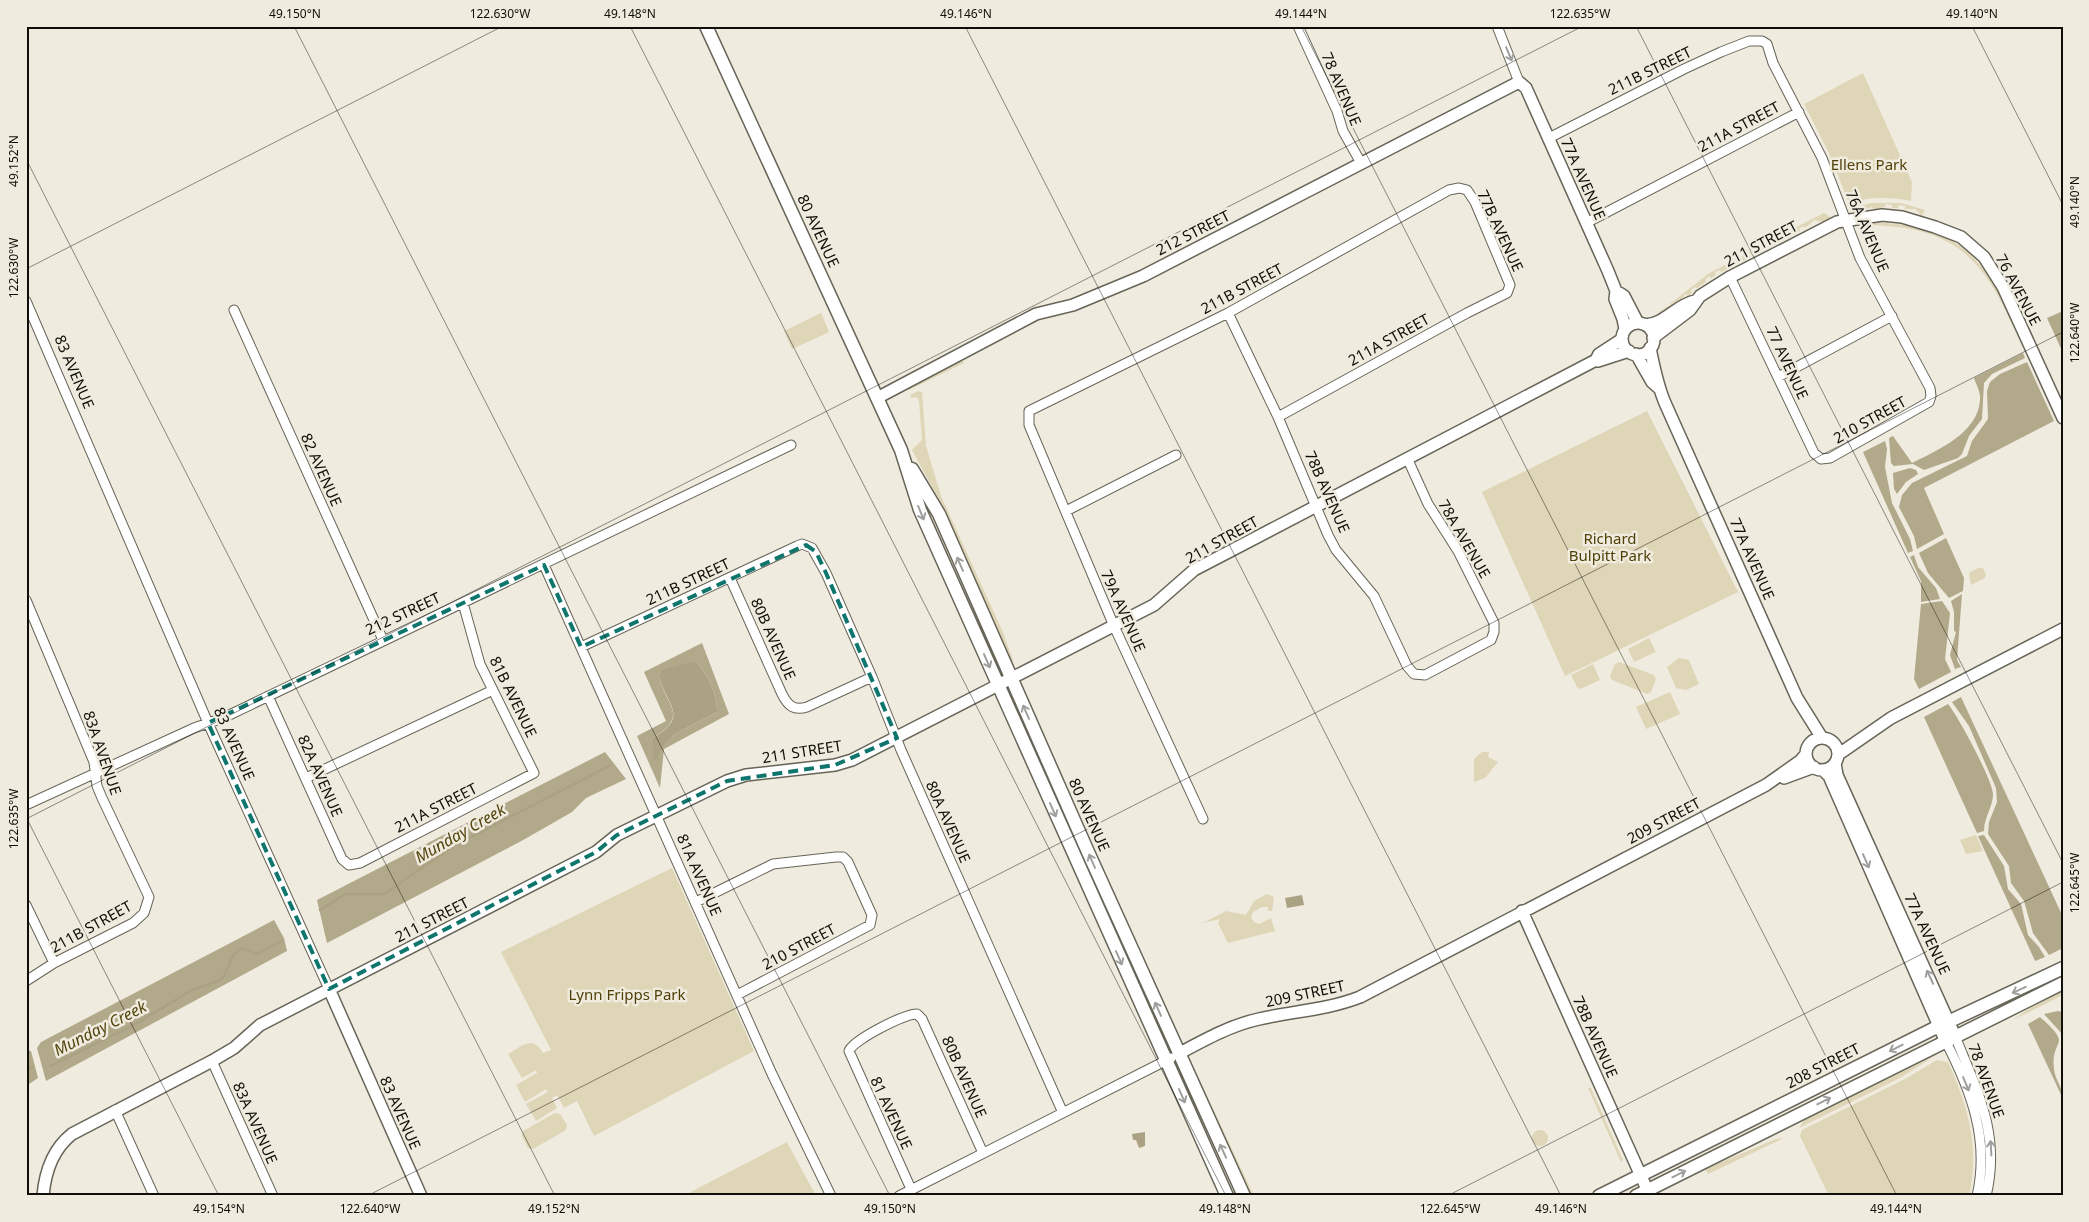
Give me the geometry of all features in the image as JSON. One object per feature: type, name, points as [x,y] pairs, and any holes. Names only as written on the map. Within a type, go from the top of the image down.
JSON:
[{"type":"main road","name":"80 AVENUE","points":[[706,26],[901,450],[939,514],[1178,1054],[1244,1196]]},
{"type":"main road","name":"80 AVENUE","points":[[901,450],[920,510],[1227,1196]]},
{"type":"main road","name":"208 STREET","points":[[1599,1196],[1945,1024],[2063,968]]},
{"type":"main road","points":[[1644,1194],[1950,1038],[2063,984]]},
{"type":"street","name":"78 AVENUE","points":[[1298,26],[1338,111],[1343,131],[1360,162]]},
{"type":"street","points":[[1497,26],[1519,82]]},
{"type":"street","name":"211B STREET","points":[[1549,138],[1721,52],[1749,41],[1762,41],[1767,44]]},
{"type":"street","name":"76A AVENUE","points":[[1767,44],[1773,63],[1822,158],[1860,258],[1930,388],[1930,400]]},
{"type":"street","name":"212 STREET","points":[[877,398],[1036,314],[1073,306],[1143,276],[1360,162],[1519,82]]},
{"type":"street","name":"77A AVENUE","points":[[1519,82],[1526,88],[1616,291],[1615,299],[1623,319],[1623,334]]},
{"type":"street","name":"211A STREET","points":[[1586,223],[1799,112]]},
{"type":"street","name":"211B STREET","points":[[1029,411],[1228,313],[1449,190],[1465,189]]},
{"type":"street","name":"77B AVENUE","points":[[1465,189],[1475,202],[1510,285]]},
{"type":"street","name":"76 AVENUE","points":[[1846,220],[1882,215],[1902,217],[1942,229],[1973,246],[1992,268],[2003,287],[2063,418]]},
{"type":"street","name":"211 STREET","points":[[1642,324],[1661,321],[1685,303],[1695,301],[1730,277],[1837,222],[1846,220]]},
{"type":"street","name":"77 AVENUE","points":[[1730,277],[1814,453],[1821,459]]},
{"type":"street","name":"211A STREET","points":[[1278,417],[1507,293],[1510,285]]},
{"type":"street","name":"77A AVENUE","points":[[1616,291],[1624,296],[1642,324]]},
{"type":"street","name":"83 AVENUE","points":[[26,301],[208,723],[421,1196]]},
{"type":"street","name":"211 STREET","points":[[1652,343],[1690,310],[1695,301]]},
{"type":"street","name":"82 AVENUE","points":[[234,310],[383,640]]},
{"type":"street","name":"78B AVENUE","points":[[1228,313],[1278,417],[1315,507],[1336,550],[1374,596],[1406,666],[1414,674]]},
{"type":"street","points":[[1778,377],[1892,316]]},
{"type":"street","points":[[1630,324],[1642,324],[1651,330],[1652,343],[1646,352],[1633,353],[1623,334],[1630,324]]},
{"type":"street","name":"211 STREET","points":[[44,1196],[49,1166],[66,1138],[80,1128],[212,1061],[234,1048],[255,1028],[596,852],[617,835],[737,777],[835,765],[896,738],[1154,605],[1194,570],[1408,460],[1596,360],[1599,354],[1623,334]]},
{"type":"street","name":"77A AVENUE","points":[[1652,343],[1660,389],[1797,698],[1808,749],[1818,768],[1829,776],[1945,1024]]},
{"type":"street","name":"77A AVENUE","points":[[1633,353],[1652,382],[1660,389]]},
{"type":"street","name":"211 STREET","points":[[1596,360],[1603,361],[1633,353]]},
{"type":"street","name":"210 STREET","points":[[1821,459],[1830,458],[1924,407],[1930,400]]},
{"type":"street","name":"79A AVENUE","points":[[1029,411],[1029,425],[1114,626],[1203,819]]},
{"type":"street","name":"212 STREET","points":[[26,805],[268,696],[791,445]]},
{"type":"street","points":[[1066,511],[1176,455]]},
{"type":"street","name":"78A AVENUE","points":[[1408,460],[1428,504],[1458,551],[1494,623],[1494,632],[1491,640],[1425,675],[1414,674]]},
{"type":"street","name":"211B STREET","points":[[581,647],[797,546],[806,545]]},
{"type":"street","name":"80A AVENUE","points":[[806,545],[816,552],[872,677],[896,738],[1063,1113]]},
{"type":"street","name":"81A AVENUE","points":[[544,565],[658,815],[737,995],[832,1196]]},
{"type":"street","name":"80B AVENUE","points":[[730,578],[784,698],[794,708],[807,707],[872,677]]},
{"type":"street","name":"83A AVENUE","points":[[26,600],[94,762],[95,774],[102,798],[149,897],[144,913]]},
{"type":"street","name":"81B AVENUE","points":[[463,603],[480,664],[534,773]]},
{"type":"street","points":[[1837,759],[1879,725],[2063,629]]},
{"type":"street","points":[[306,778],[493,690]]},
{"type":"street","name":"82A AVENUE","points":[[268,696],[342,859],[349,865]]},
{"type":"street","name":"77A AVENUE","points":[[1797,698],[1827,739],[1837,759],[1837,775],[1950,1038]]},
{"type":"street","points":[[1827,739],[1879,725]]},
{"type":"street","name":"209 STREET","points":[[899,1196],[1166,1060],[1240,1025],[1259,1019],[1336,1006],[1360,997],[1766,785],[1800,761],[1808,749],[1827,739]]},
{"type":"street","name":"209 STREET","points":[[1766,785],[1818,768],[1837,759]]},
{"type":"street","name":"211A STREET","points":[[349,865],[360,863],[534,773]]},
{"type":"street","name":"210 STREET","points":[[696,902],[772,864],[843,857],[848,862],[872,915],[870,925],[737,995]]},
{"type":"street","points":[[26,905],[54,963]]},
{"type":"street","name":"78B AVENUE","points":[[1522,911],[1640,1175],[1644,1194]]},
{"type":"street","name":"211B STREET","points":[[26,981],[54,963],[133,923],[144,913]]},
{"type":"street","name":"80B AVENUE","points":[[917,1014],[926,1027],[983,1153]]},
{"type":"street","name":"81 AVENUE","points":[[911,1189],[854,1065],[850,1048],[861,1039],[901,1018],[917,1014]]},
{"type":"street","name":"78 AVENUE","points":[[1950,1038],[1978,1120],[1982,1153],[1977,1196]]},
{"type":"street","name":"78 AVENUE","points":[[1950,1038],[1986,1114],[1992,1160],[1986,1196]]},
{"type":"street","name":"83A AVENUE","points":[[212,1061],[274,1196]]},
{"type":"street","points":[[115,1110],[154,1196]]},
{"type":"highlighted area","points":[[806,545],[816,552],[826,573],[897,738],[835,765],[727,781],[617,835],[596,852],[329,989],[208,723],[544,565],[581,647]]},
{"type":"green space","name":"Ellens Park","points":[[1863,73],[1912,182],[1911,201],[1883,198],[1855,202],[1848,201],[1829,153],[1804,104]]},
{"type":"green space","points":[[1870,203],[1901,203],[1925,210],[1922,216],[1915,209],[1905,209],[1905,206],[1899,205],[1898,208],[1892,208],[1892,205],[1886,204],[1885,207],[1874,209],[1871,207],[1867,209],[1868,211],[1854,212],[1858,207]]},
{"type":"green space","points":[[1824,213],[1832,218],[1824,222],[1814,220],[1805,228],[1804,226],[1799,228],[1800,231],[1788,234],[1787,232]]},
{"type":"green space","points":[[1871,220],[1911,226],[1951,240],[1977,261],[1996,288],[2013,320],[2011,322],[1999,297],[1985,276],[1971,259],[1956,246],[1916,230],[1892,226],[1864,225],[1862,223]]},
{"type":"green space","points":[[1785,234],[1789,237],[1775,244],[1774,242],[1769,244],[1770,247],[1764,249],[1763,247],[1752,256],[1749,252]]},
{"type":"green space","points":[[1749,252],[1747,259],[1743,261],[1742,256]]},
{"type":"green space","points":[[1740,257],[1741,259],[1736,261],[1737,264],[1726,267],[1727,269],[1721,272],[1720,270],[1715,272],[1716,275],[1711,278],[1709,276],[1705,280],[1706,282],[1691,290],[1692,293],[1688,296],[1686,294],[1682,298],[1683,300],[1678,304],[1676,302],[1672,305],[1673,308],[1662,316],[1659,312],[1668,306],[1671,307],[1670,304],[1708,274]]},
{"type":"green space","points":[[821,313],[829,332],[792,349],[784,331]]},
{"type":"green space","points":[[962,360],[964,363],[909,390],[908,388]]},
{"type":"green space","points":[[918,391],[922,392],[926,446],[941,496],[1003,632],[1014,663],[1008,656],[939,500],[912,450],[922,440],[919,401],[917,397],[912,398],[910,395]]},
{"type":"green space","name":"Richard Bulpitt Park","points":[[1647,411],[1738,592],[1565,676],[1482,492]]},
{"type":"green space","points":[[1978,568],[1983,568],[1986,574],[1985,578],[1971,585],[1969,573]]},
{"type":"green space","points":[[1649,638],[1656,652],[1634,662],[1628,649]]},
{"type":"green space","points":[[1679,658],[1689,660],[1699,684],[1686,690],[1676,688],[1667,667]]},
{"type":"green space","points":[[1619,662],[1654,675],[1656,679],[1651,692],[1647,694],[1612,680],[1610,676],[1615,664]]},
{"type":"green space","points":[[1593,664],[1600,680],[1580,689],[1571,675]]},
{"type":"green space","points":[[1670,692],[1680,714],[1646,729],[1636,707]]},
{"type":"green space","points":[[1482,752],[1489,752],[1488,757],[1498,762],[1485,778],[1474,782],[1474,759]]},
{"type":"green space","points":[[1976,835],[1983,851],[1966,854],[1960,840]]},
{"type":"green space","name":"Lynn Fripps Park","points":[[672,868],[754,1051],[594,1136],[577,1101],[564,1108],[557,1095],[552,1098],[557,1108],[536,1121],[526,1104],[548,1092],[546,1089],[525,1102],[516,1085],[537,1073],[536,1070],[522,1078],[508,1054],[523,1045],[531,1043],[535,1044],[543,1053],[551,1050],[501,952]]},
{"type":"green space","points":[[1267,894],[1274,897],[1272,911],[1268,911],[1268,907],[1262,907],[1253,912],[1251,917],[1254,922],[1259,924],[1271,918],[1275,931],[1228,943],[1218,923],[1220,919],[1203,923],[1226,911],[1246,915],[1254,901]]},
{"type":"green space","points":[[2063,991],[2063,995],[2013,1020],[2030,1008]]},
{"type":"green space","points":[[1967,1051],[1982,1087],[1992,1121],[1995,1156],[1992,1196],[1989,1196],[1992,1146],[1991,1120],[1983,1091],[1966,1054]]},
{"type":"green space","points":[[1938,1054],[1900,1078],[1799,1128],[1805,1119]]},
{"type":"green space","points":[[1937,1060],[1948,1062],[1961,1095],[1970,1127],[1973,1161],[1969,1196],[1829,1196],[1800,1136],[1802,1130],[1905,1079]]},
{"type":"green space","points":[[1192,1064],[1254,1196],[1251,1196]]},
{"type":"green space","points":[[1588,1088],[1591,1088],[1623,1160],[1621,1162]]},
{"type":"green space","points":[[555,1113],[560,1114],[567,1125],[566,1130],[533,1149],[528,1148],[522,1136],[523,1131]]},
{"type":"green space","points":[[1540,1130],[1546,1132],[1548,1138],[1546,1144],[1540,1146],[1534,1144],[1532,1138],[1534,1132]]},
{"type":"green space","points":[[1784,1138],[1708,1174],[1705,1169],[1776,1139]]},
{"type":"green space","points":[[787,1142],[816,1196],[683,1196]]},
{"type":"shaded area","points":[[2063,311],[2063,353],[2047,318]]},
{"type":"shaded area","points":[[2023,353],[2025,358],[1992,374],[1984,383],[1982,419],[1969,436],[1962,454],[1958,458],[1924,470],[1913,464],[1894,466],[1891,463],[1889,438],[1893,436],[1912,463],[1955,439],[1972,422],[1978,412],[1980,397],[1974,378]]},
{"type":"shaded area","points":[[2027,362],[2054,421],[1924,488],[1944,534],[1917,549],[1914,536],[1899,507],[1902,495],[1912,483],[1967,456],[1972,441],[1988,419],[1987,391],[1990,382],[2000,374]]},
{"type":"shaded area","points":[[1885,441],[1887,449],[1885,467],[1892,503],[1910,539],[1913,551],[1908,553],[1863,452]]},
{"type":"shaded area","points":[[1910,468],[1916,470],[1918,474],[1906,482],[1897,494],[1894,489],[1893,473]]},
{"type":"shaded area","points":[[1946,538],[1964,578],[1963,591],[1949,598],[1928,573],[1919,553]]},
{"type":"shaded area","points":[[1914,555],[1918,567],[1936,588],[1940,599],[1921,602],[1921,581],[1910,557]]},
{"type":"shaded area","points":[[1962,594],[1957,660],[1961,667],[1955,669],[1950,655],[1956,632],[1954,631],[1954,612],[1951,601]]},
{"type":"shaded area","points":[[1942,601],[1950,613],[1945,659],[1951,672],[1919,689],[1914,679],[1921,604]]},
{"type":"shaded area","points":[[702,643],[729,714],[664,749],[660,788],[637,736],[666,721],[644,672]],"holes":[[[695,661],[714,692],[717,712],[675,734],[663,747],[654,751],[653,738],[671,723],[673,716],[670,703],[659,677]]]},
{"type":"shaded area","points":[[695,661],[704,671],[711,685],[716,699],[717,712],[675,734],[663,747],[656,760],[653,759],[653,738],[671,723],[673,717],[673,710],[659,677],[662,670]]},
{"type":"shaded area","points":[[1961,697],[2063,917],[2063,948],[2049,955],[2033,933],[2024,901],[2011,883],[2009,866],[1988,834],[1989,822],[1997,802],[1996,788],[1969,726],[1952,702]]},
{"type":"shaded area","points":[[1948,704],[1974,748],[1987,775],[1993,794],[1984,831],[1977,833],[1924,717]]},
{"type":"shaded area","points":[[605,752],[626,779],[586,798],[572,812],[525,839],[327,943],[317,900]]},
{"type":"shaded area","points":[[1984,835],[2004,866],[2008,889],[2021,904],[2028,935],[2045,957],[2035,961],[1978,836]]},
{"type":"shaded area","points":[[1302,895],[1304,905],[1287,908],[1285,898]]},
{"type":"shaded area","points":[[274,920],[284,938],[287,951],[46,1081],[37,1048],[41,1042]]},
{"type":"shaded area","points":[[2058,1011],[2063,1012],[2063,1035],[2044,1014]]},
{"type":"shaded area","points":[[2040,1017],[2059,1039],[2055,1052],[2054,1069],[2063,1099],[2028,1024]]},
{"type":"shaded area","points":[[26,1050],[31,1051],[38,1078],[26,1086]]},
{"type":"shaded area","points":[[1145,1132],[1145,1146],[1139,1148],[1136,1140],[1133,1140],[1132,1134]]},
{"type":"waterway","name":"Munday Creek","points":[[320,910],[345,894],[384,894],[452,847],[611,765]]},
{"type":"waterway","name":"Munday Creek","points":[[50,1066],[132,1026],[192,990],[218,981],[224,976],[234,954],[242,948],[257,954],[281,941]]},
{"type":"waterway","name":"Munday Creek","points":[[26,1068],[32,1067]]}]
